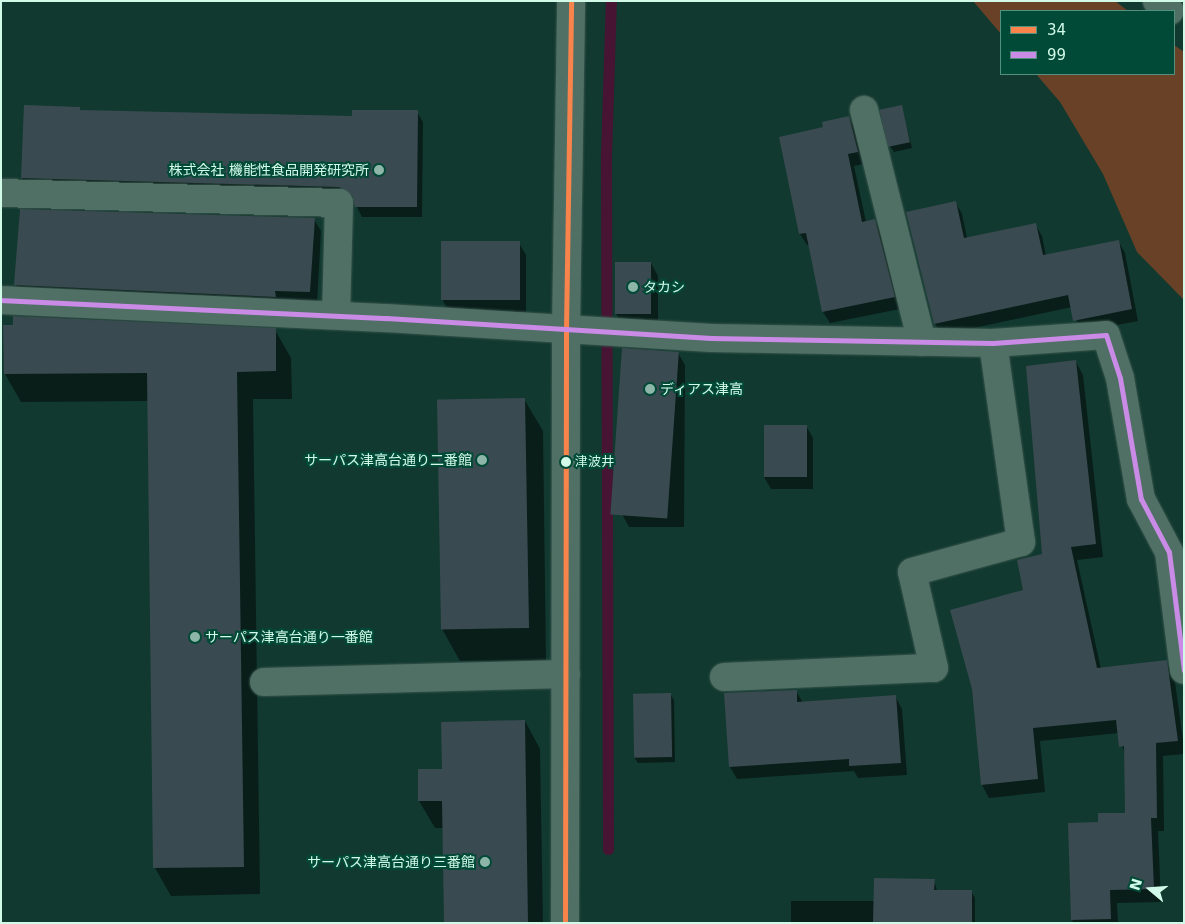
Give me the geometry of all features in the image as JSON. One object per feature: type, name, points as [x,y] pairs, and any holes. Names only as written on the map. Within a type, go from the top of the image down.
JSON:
[{"type":"street","points":[[565,923],[566,329],[571,1]]},
{"type":"street","points":[[1157,1],[1169,10]]},
{"type":"street","points":[[864,110],[922,342]]},
{"type":"street","points":[[1,193],[338,203],[336,315]]},
{"type":"street","points":[[1,300],[336,315],[711,338],[993,343],[1106,335],[1120,378],[1141,499],[1170,552],[1184,670]]},
{"type":"street","points":[[724,677],[934,668],[912,572],[1021,542],[993,343]]},
{"type":"street","points":[[264,682],[566,674]]},
{"type":"shaded area","points":[[973,1],[1115,1],[1127,10],[1000,10],[1000,33]]},
{"type":"shaded area","points":[[1175,46],[1184,52],[1184,300],[1137,252],[1103,174],[1060,102],[1037,75],[1175,75]]},
{"type":"building","points":[[24,105],[80,107],[80,110],[352,116],[352,110],[418,110],[417,207],[355,207],[352,195],[339,187],[21,178]]},
{"type":"building","points":[[902,105],[910,142],[887,147],[880,110]]},
{"type":"building","points":[[849,116],[858,152],[848,154],[862,222],[875,219],[895,297],[822,312],[806,233],[799,234],[779,137],[823,127],[822,122]]},
{"type":"building","points":[[956,201],[964,238],[1036,223],[1043,255],[1119,240],[1132,309],[1073,321],[1068,295],[934,324],[906,212]]},
{"type":"building","points":[[20,209],[315,218],[310,292],[275,291],[276,297],[14,285]]},
{"type":"building","points":[[441,241],[520,241],[520,300],[441,300]]},
{"type":"building","points":[[615,262],[651,262],[651,314],[615,314]]},
{"type":"building","name":"サーパス津高台通り一番館","points":[[13,316],[276,328],[276,371],[237,372],[244,867],[153,868],[147,373],[4,374],[3,325],[13,325]]},
{"type":"building","points":[[622,348],[679,352],[667,519],[610,515]]},
{"type":"building","points":[[1076,360],[1096,544],[1071,547],[1097,668],[1167,660],[1178,741],[1156,743],[1157,818],[1151,818],[1154,889],[1110,890],[1111,919],[1071,920],[1068,823],[1098,822],[1098,813],[1125,813],[1124,746],[1119,747],[1116,720],[1033,728],[1038,779],[981,785],[972,689],[950,610],[1023,590],[1017,560],[1042,554],[1026,366]]},
{"type":"building","name":"サーパス津高台通り二番館","points":[[525,398],[529,628],[441,630],[437,400]]},
{"type":"building","points":[[764,425],[807,425],[807,477],[764,477]]},
{"type":"building","points":[[797,690],[797,702],[896,695],[901,763],[849,766],[849,759],[729,767],[724,693]]},
{"type":"building","points":[[671,693],[672,757],[634,758],[633,694]]},
{"type":"building","name":"サーパス津高台通り三番館","points":[[525,720],[528,923],[444,923],[442,801],[418,801],[418,769],[442,769],[441,722]]},
{"type":"building","points":[[874,878],[935,879],[934,890],[972,890],[972,923],[873,923]]},
{"type":"waterway","points":[[608,849],[606,156],[611,1]]},
{"type":"transit line","name":"34","points":[[565,923],[566,329],[571,1]]},
{"type":"transit line","name":"99","points":[[1,300],[386,318],[711,338],[993,343],[1106,335],[1120,378],[1141,499],[1169,552],[1184,670]]},
{"type":"place","name":"株式会社 機能性食品開発研究所","points":[[379,170]]},
{"type":"place","name":"タカシ","points":[[633,287]]},
{"type":"place","name":"ディアス津高","points":[[650,389]]},
{"type":"place","name":"サーパス津高台通り二番館","points":[[482,460]]},
{"type":"place","name":"津波井","points":[[566,462]]},
{"type":"place","name":"サーパス津高台通り一番館","points":[[195,637]]},
{"type":"place","name":"サーパス津高台通り三番館","points":[[485,862]]}]
